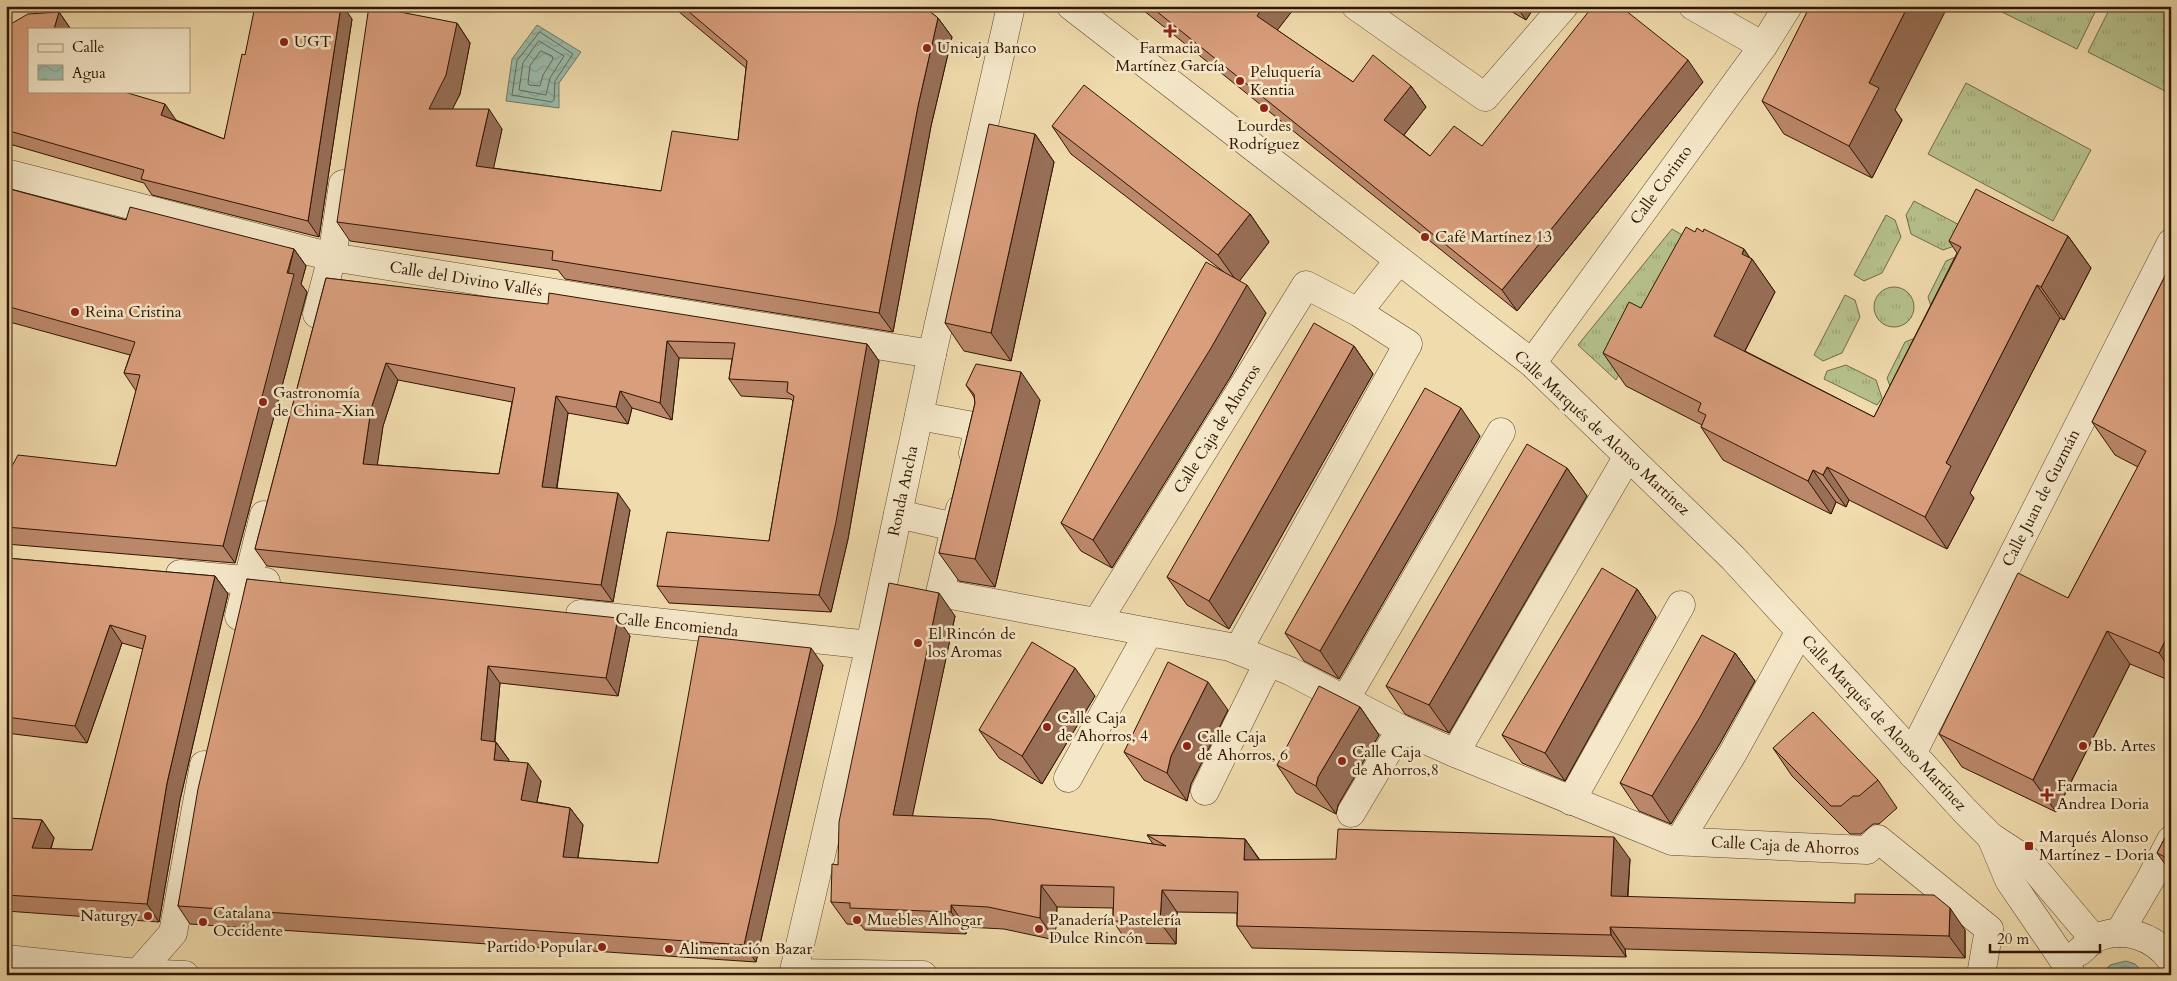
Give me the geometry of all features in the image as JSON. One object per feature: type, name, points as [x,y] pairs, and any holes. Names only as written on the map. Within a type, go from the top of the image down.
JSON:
[{"type":"street","name":"Ronda Ancha","points":[[794,974],[870,645],[932,354],[1011,6]]},
{"type":"street","name":"Calle Marqués de Alonso Martínez","points":[[1071,6],[1532,363],[1733,558],[1912,754],[1991,837],[2028,861],[2106,936]]},
{"type":"street","points":[[1356,6],[1485,97],[1564,6]]},
{"type":"street","points":[[1693,6],[1763,46]]},
{"type":"street","name":"Calle Corinto","points":[[1532,363],[1763,46],[1788,6]]},
{"type":"street","points":[[309,343],[332,257],[347,161]]},
{"type":"street","name":"Calle del Divino Vallés","points":[[6,172],[332,257],[932,354]]},
{"type":"street","name":"Calle Juan de Guzmán","points":[[1912,754],[2171,242]]},
{"type":"street","points":[[1358,312],[1399,260]]},
{"type":"street","name":"Calle Caja de Ahorros","points":[[1097,622],[1306,285],[1358,312],[1408,344],[1238,650]]},
{"type":"street","name":"Calle Caja de Ahorros","points":[[919,416],[980,426],[940,593],[1238,650],[1290,671],[1401,729],[1455,753],[1672,841],[1867,850],[1878,839],[1989,929],[1981,975]]},
{"type":"street","points":[[1345,700],[1501,432]]},
{"type":"street","points":[[1455,753],[1628,456]]},
{"type":"street","points":[[234,638],[270,494]]},
{"type":"street","points":[[898,514],[955,527]]},
{"type":"street","points":[[151,572],[287,584]]},
{"type":"street","points":[[1572,801],[1681,605]]},
{"type":"street","name":"Calle Encomienda","points":[[554,612],[870,645]]},
{"type":"street","name":"Calle Caja de Ahorros","points":[[1679,841],[1733,753],[1800,631]]},
{"type":"street","points":[[1068,778],[1149,632]]},
{"type":"street","points":[[1205,790],[1268,662]]},
{"type":"street","points":[[1351,813],[1401,729]]},
{"type":"street","points":[[137,974],[173,933],[195,804],[209,745]]},
{"type":"street","name":"Calle Marqués de Alonso Martínez","points":[[1991,837],[2009,880],[2067,971]]},
{"type":"street","points":[[2067,971],[2076,954],[2106,936],[2150,880],[2171,840]]},
{"type":"street","points":[[2106,936],[2136,935],[2152,941],[2166,952],[2171,960]]},
{"type":"street","points":[[6,959],[137,974],[185,975]]},
{"type":"street","points":[[794,974],[923,975]]},
{"type":"green space","points":[[2002,6],[2098,6],[2077,49],[2000,11]]},
{"type":"green space","points":[[2111,6],[2171,6],[2171,94],[2088,52]]},
{"type":"green space","points":[[1966,83],[2091,150],[2053,221],[1928,154]]},
{"type":"green space","points":[[1914,201],[1967,229],[1960,244],[1943,250],[1911,234],[1906,215]]},
{"type":"green space","points":[[1886,215],[1895,220],[1901,237],[1882,273],[1864,281],[1854,275]]},
{"type":"green space","points":[[1672,229],[1689,239],[1616,380],[1578,345]]},
{"type":"green space","points":[[1965,253],[1933,313],[1928,297],[1946,261]]},
{"type":"green space","points":[[1898,287],[1905,290],[1911,296],[1914,307],[1913,315],[1905,324],[1898,327],[1890,327],[1883,324],[1875,315],[1874,303],[1877,296],[1886,288]]},
{"type":"green space","points":[[1845,295],[1855,300],[1860,317],[1842,353],[1823,361],[1814,355]]},
{"type":"green space","points":[[1925,334],[1893,394],[1887,378],[1905,342]]},
{"type":"green space","points":[[1846,365],[1876,380],[1882,398],[1877,405],[1824,379],[1827,371]]},
{"type":"water","points":[[537,25],[581,52],[559,83],[559,108],[506,101],[512,59]]},
{"type":"water","points":[[2126,961],[2135,964],[2146,975],[2101,975],[2110,965]]},
{"type":"building","points":[[255,6],[341,6],[308,221],[141,179],[144,170],[6,130],[6,31],[9,25],[28,14],[59,12],[54,28],[28,28],[28,92],[124,92],[165,104],[161,115],[224,139],[242,54],[245,55]]},
{"type":"building","points":[[369,6],[457,23],[446,75],[429,109],[489,109],[476,166],[661,191],[672,131],[738,140],[747,61],[682,6],[923,6],[938,18],[918,106],[879,313],[552,260],[553,251],[337,222]]},
{"type":"building","points":[[1150,6],[1264,6],[1257,16],[1353,82],[1373,55],[1411,86],[1384,120],[1430,156],[1454,126],[1482,146],[1593,6],[1620,6],[1688,60],[1502,290]]},
{"type":"building","points":[[1810,6],[1908,6],[1869,83],[1879,88],[1849,146],[1762,101]]},
{"type":"building","points":[[1084,85],[1250,214],[1218,255],[1052,126]]},
{"type":"building","points":[[989,124],[1035,134],[991,333],[945,323]]},
{"type":"building","points":[[6,188],[126,220],[130,207],[294,249],[287,273],[294,274],[223,546],[6,527],[6,477],[18,455],[116,466],[140,375],[124,373],[135,342],[6,306]]},
{"type":"building","points":[[1976,189],[2068,236],[2041,287],[2037,285],[1946,463],[1951,466],[1925,517],[1827,467],[1823,475],[1813,470],[1808,481],[1701,427],[1706,415],[1698,411],[1701,403],[1603,353],[1629,302],[1641,308],[1686,227],[1695,232],[1697,228],[1703,232],[1704,229],[1744,249],[1742,254],[1752,259],[1714,336],[1874,417],[1961,247],[1949,241]]},
{"type":"building","points":[[1206,262],[1247,285],[1211,348],[1093,540],[1061,523]]},
{"type":"building","points":[[2171,264],[2171,629],[2159,653],[2107,631],[2033,780],[1939,734],[2018,573],[2068,598],[2146,451],[2092,422]]},
{"type":"building","points":[[326,278],[548,304],[549,293],[867,344],[836,522],[819,595],[657,586],[667,532],[769,541],[794,396],[787,392],[788,382],[729,379],[735,343],[667,341],[660,403],[620,391],[616,407],[556,396],[542,487],[618,493],[601,585],[255,549]],"holes":[[[386,363],[515,388],[499,474],[363,464],[371,409]]]},
{"type":"building","points":[[1314,323],[1354,346],[1209,601],[1167,577]]},
{"type":"building","points":[[976,364],[1021,372],[975,559],[939,553],[975,403],[974,394],[966,385]]},
{"type":"building","points":[[1425,388],[1461,408],[1320,651],[1285,633]]},
{"type":"building","points":[[1527,444],[1567,468],[1429,705],[1386,686]]},
{"type":"building","points":[[6,558],[215,576],[167,783],[147,904],[6,895],[6,818],[42,820],[32,848],[92,850],[146,636],[110,625],[75,726],[6,717]]},
{"type":"building","points":[[1602,568],[1637,589],[1545,753],[1502,735]]},
{"type":"building","points":[[247,579],[618,618],[606,678],[488,666],[481,740],[496,742],[494,760],[528,763],[521,800],[570,808],[563,857],[658,863],[699,636],[811,648],[744,945],[178,906],[198,789]]},
{"type":"building","points":[[889,583],[939,593],[893,815],[990,819],[1166,846],[1147,835],[1245,839],[1244,860],[1336,859],[1338,829],[1614,837],[1611,896],[1855,903],[1855,894],[1934,895],[1950,908],[1949,936],[1610,927],[1611,935],[1237,926],[1238,892],[1162,890],[1160,922],[1113,921],[1114,887],[1041,885],[1040,918],[988,907],[951,905],[951,912],[850,908],[850,903],[831,902],[832,864],[838,865],[839,822]]},
{"type":"building","points":[[1702,635],[1735,653],[1700,717],[1652,796],[1620,783]]},
{"type":"building","points":[[1032,642],[1075,668],[1022,756],[979,730]]},
{"type":"building","points":[[1168,662],[1208,682],[1171,756],[1167,773],[1124,752]]},
{"type":"building","points":[[1319,686],[1360,707],[1318,777],[1316,786],[1277,765]]},
{"type":"building","points":[[1813,712],[1878,780],[1859,796],[1853,796],[1841,806],[1831,806],[1773,748]]},
{"type":"building","points":[[2171,826],[2171,860],[2157,853]]},
{"type":"place","name":"Farmacia Martínez García","points":[[1170,31]]},
{"type":"place","name":"UGT","points":[[284,42]]},
{"type":"place","name":"Unicaja Banco","points":[[927,48]]},
{"type":"place","name":"Peluquería Kentia","points":[[1240,81]]},
{"type":"place","name":"Lourdes Rodríguez","points":[[1264,108]]},
{"type":"place","name":"Café Martínez 13","points":[[1425,237]]},
{"type":"place","name":"Reina Cristina","points":[[75,312]]},
{"type":"place","name":"Gastronomía de China-Xian","points":[[263,402]]},
{"type":"place","name":"El Rincón de los Aromas","points":[[918,643]]},
{"type":"place","name":"Calle Caja de Ahorros, 4","points":[[1047,727]]},
{"type":"place","name":"Calle Caja de Ahorros, 6","points":[[1187,746]]},
{"type":"place","name":"Bb. Artes","points":[[2083,746]]},
{"type":"place","name":"Calle Caja de Ahorros,8","points":[[1342,761]]},
{"type":"place","name":"Farmacia Andrea Doria","points":[[2047,795]]},
{"type":"place","name":"Marqués Alonso Martínez - Doria","points":[[2029,846]]},
{"type":"place","name":"Naturgy","points":[[148,916]]},
{"type":"place","name":"Muebles Alhogar","points":[[857,920]]},
{"type":"place","name":"Catalana Occidente","points":[[203,922]]},
{"type":"place","name":"Panadería Pastelería Dulce Rincón","points":[[1039,929]]},
{"type":"place","name":"Partido Popular","points":[[602,947]]},
{"type":"place","name":"Alimentación Bazar","points":[[669,949]]}]
